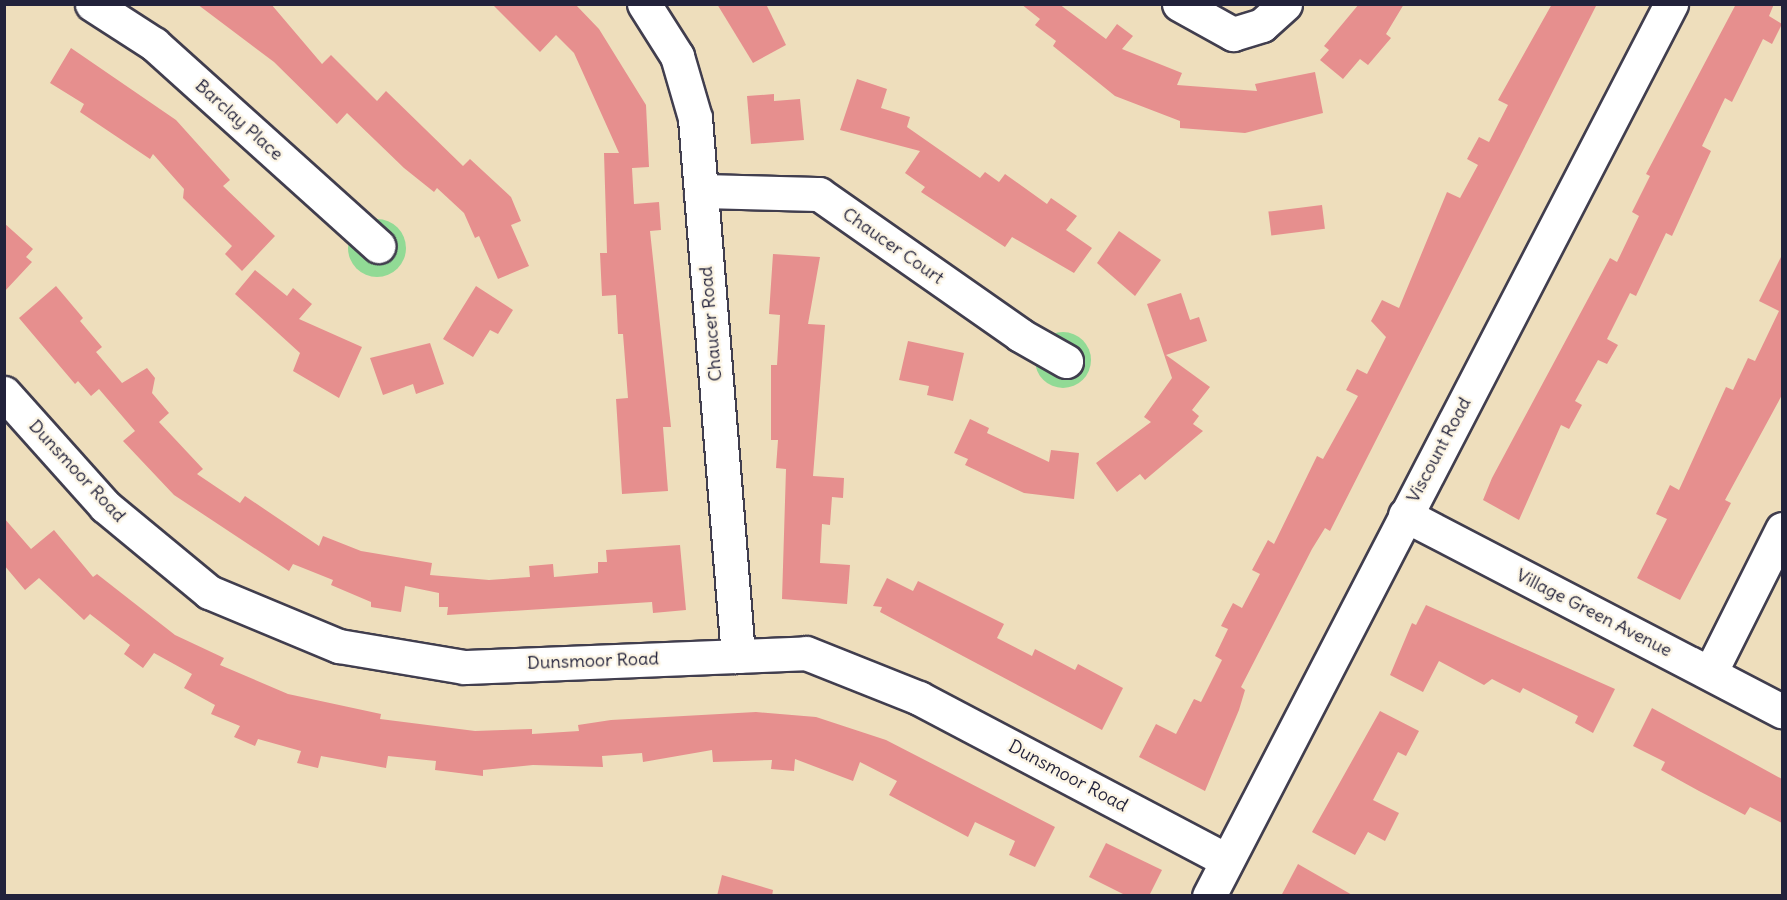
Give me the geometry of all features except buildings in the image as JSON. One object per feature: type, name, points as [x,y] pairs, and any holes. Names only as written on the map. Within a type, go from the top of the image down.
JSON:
[{"type":"street","name":"Barclay Place","points":[[92,4],[154,44],[378,246]]},
{"type":"street","name":"Chaucer Road","points":[[645,4],[677,56],[695,118],[738,656]]},
{"type":"street","points":[[1179,4],[1233,34],[1262,25],[1285,4]]},
{"type":"street","name":"Viscount Road","points":[[1209,896],[1671,4]]},
{"type":"street","name":"Chaucer Court","points":[[701,191],[819,194],[1020,335],[1066,361]]},
{"type":"street","name":"Dunsmoor Road","points":[[4,393],[105,506],[209,592],[339,646],[464,667],[806,653],[919,698],[1226,860]]},
{"type":"street","name":"Village Green Avenue","points":[[1405,514],[1782,711]]},
{"type":"street","points":[[1710,673],[1782,529]]},
{"type":"green space","points":[[377,219],[388,221],[401,232],[406,248],[404,259],[393,272],[377,277],[366,275],[353,264],[348,248],[350,237],[361,224]]},
{"type":"green space","points":[[1058,332],[1068,332],[1083,340],[1089,349],[1091,360],[1089,371],[1083,380],[1068,388],[1058,388],[1047,383],[1040,376],[1035,365],[1035,355],[1040,344],[1047,337]]}]
